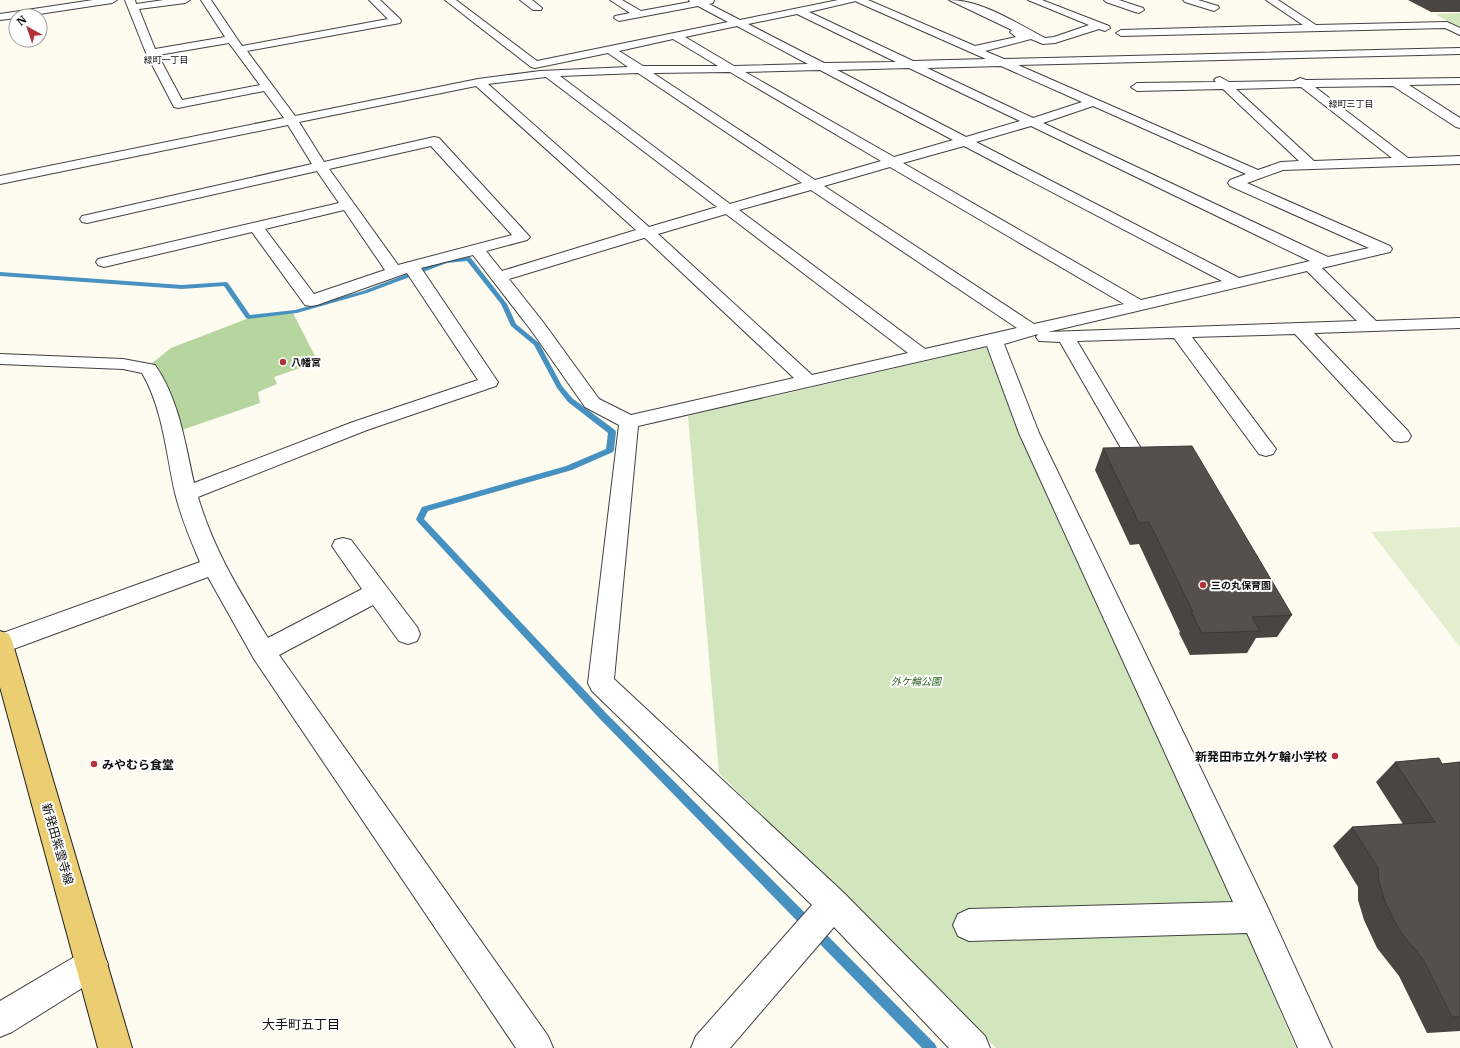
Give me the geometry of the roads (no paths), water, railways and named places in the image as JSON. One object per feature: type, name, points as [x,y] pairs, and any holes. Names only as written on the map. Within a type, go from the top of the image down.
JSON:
[{"type":"main road","name":"新発田紫雲寺線","points":[[0,643],[92,964],[114,1048]]},
{"type":"street","points":[[0,17],[112,0]]},
{"type":"street","points":[[185,0],[132,4],[151,53],[178,104],[267,87]]},
{"type":"street","points":[[186,494],[360,426],[488,382],[403,269],[348,205],[321,168],[292,121],[241,49],[232,39],[206,0]]},
{"type":"street","points":[[241,49],[396,21],[374,0]]},
{"type":"street","points":[[450,0],[542,71],[922,355]]},
{"type":"street","points":[[525,0],[537,8]]},
{"type":"street","points":[[615,0],[639,14]]},
{"type":"street","points":[[619,18],[697,1],[715,0]]},
{"type":"street","points":[[0,180],[478,82],[542,71],[609,49],[852,0]]},
{"type":"street","points":[[860,0],[1257,174]]},
{"type":"street","points":[[940,0],[983,15],[1026,38],[974,50]]},
{"type":"street","points":[[954,0],[990,15],[1043,41],[1055,40],[1098,26]]},
{"type":"street","points":[[1033,0],[1098,26],[1121,33],[1312,27],[1447,25],[1460,32]]},
{"type":"street","points":[[1109,0],[1139,10]]},
{"type":"street","points":[[1188,0],[1214,8]]},
{"type":"street","points":[[1271,0],[1374,68],[1457,119]]},
{"type":"street","points":[[697,1],[738,24],[1237,283]]},
{"type":"street","points":[[1050,6],[1064,3]]},
{"type":"street","points":[[799,11],[1032,122],[1320,265],[1372,326]]},
{"type":"street","points":[[1121,33],[1150,58]]},
{"type":"street","points":[[676,36],[1138,306]]},
{"type":"street","points":[[151,53],[232,39]]},
{"type":"street","points":[[609,49],[1031,330]]},
{"type":"street","points":[[542,71],[731,69],[999,61],[1460,51]]},
{"type":"street","points":[[1267,55],[1404,162]]},
{"type":"street","points":[[1192,57],[1226,86],[1310,164]]},
{"type":"street","points":[[1137,88],[1460,81]]},
{"type":"street","points":[[478,82],[647,232],[808,381]]},
{"type":"street","points":[[499,277],[647,232],[1032,122],[1094,102]]},
{"type":"street","points":[[87,219],[321,168],[434,141],[522,237],[403,269],[310,301],[256,227]]},
{"type":"street","points":[[477,250],[499,277],[592,403],[629,422],[1320,265],[1384,249],[1235,183],[1281,166],[1460,160]]},
{"type":"street","points":[[104,262],[348,205]]},
{"type":"street","points":[[993,339],[1460,323]]},
{"type":"street","points":[[1299,328],[1401,436]]},
{"type":"street","points":[[1179,332],[1266,449]]},
{"type":"street","points":[[1065,336],[1135,455]]},
{"type":"street","points":[[993,339],[1030,432],[1256,917],[1315,1048]]},
{"type":"street","points":[[0,359],[122,364],[149,369],[158,384],[172,423],[186,494],[195,524],[213,566],[263,652],[536,1048]]},
{"type":"street","points":[[629,422],[601,683],[833,904],[973,1048]]},
{"type":"street","points":[[343,546],[408,634]]},
{"type":"street","points":[[0,643],[213,566]]},
{"type":"street","points":[[263,652],[377,592]]},
{"type":"street","points":[[708,1048],[833,904]]},
{"type":"street","points":[[968,925],[1256,917]]},
{"type":"street","points":[[0,1020],[92,964]]},
{"type":"waterway","points":[[0,274],[182,287],[226,284],[248,317],[295,312],[365,292],[446,261],[469,259],[504,304],[513,325],[537,344],[559,387],[570,400],[612,432],[610,450],[569,468],[425,509],[420,519],[602,715],[808,924]]},
{"type":"waterway","points":[[816,932],[931,1048]]},
{"type":"place","name":"八幡宮","points":[[283,362]]},
{"type":"place","name":"三の丸保育園","points":[[1203,585]]},
{"type":"place","name":"新発田市立外ケ輪小学校","points":[[1335,756]]},
{"type":"place","name":"みやむら食堂","points":[[94,764]]},
{"type":"district","name":"緑町一丁目","points":[[166,59]]},
{"type":"district","name":"緑町三丁目","points":[[1351,103]]},
{"type":"district","name":"大手町五丁目","points":[[301,1024]]},
{"type":"park label","name":"外ケ輪公園","points":[[916,681]]}]
